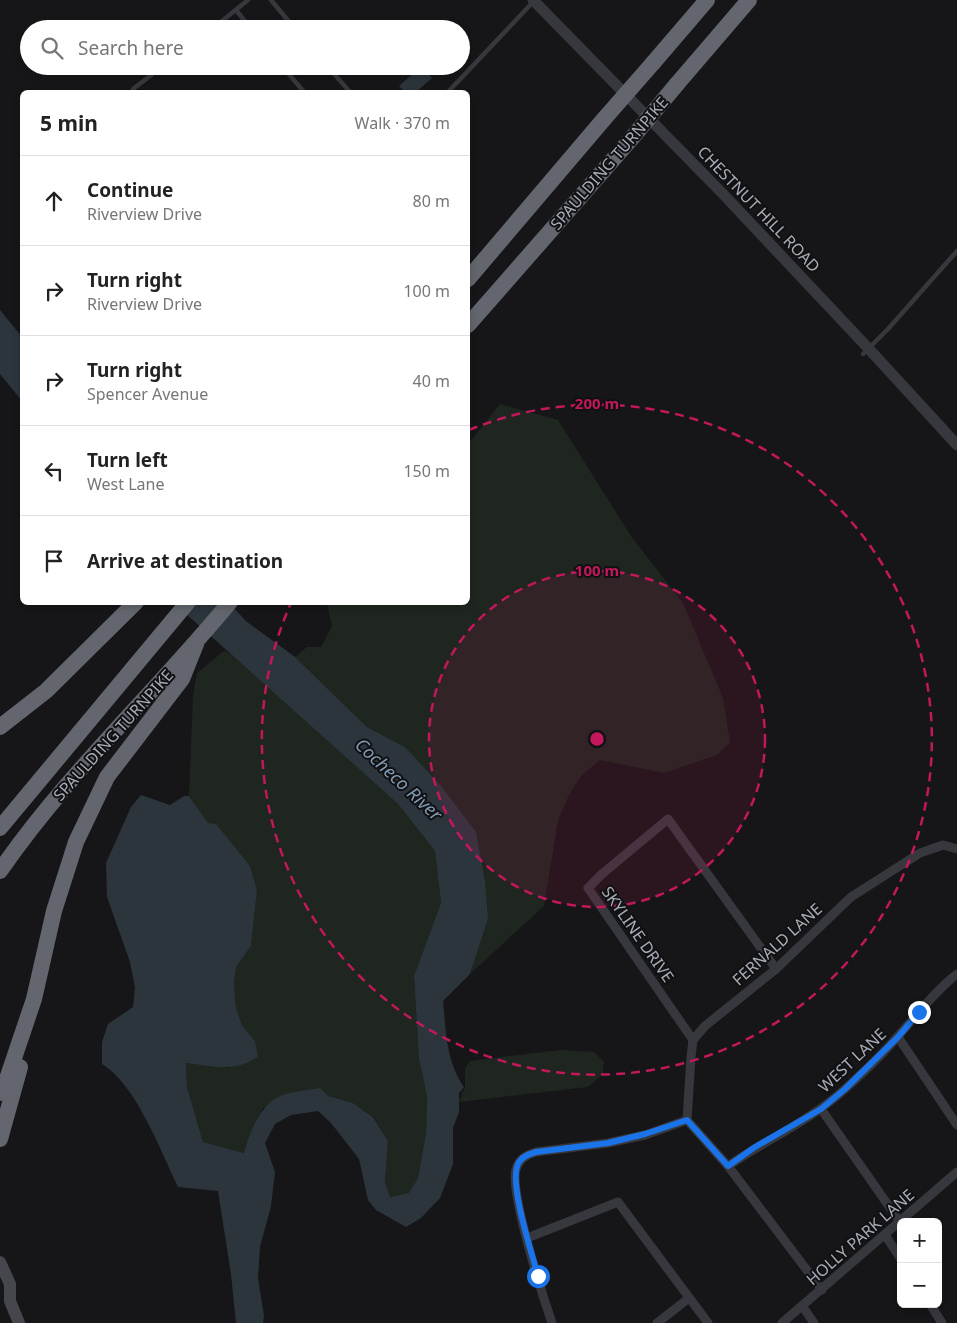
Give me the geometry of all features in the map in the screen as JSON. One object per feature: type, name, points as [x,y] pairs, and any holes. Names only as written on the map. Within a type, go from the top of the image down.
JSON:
[{"type":"highway","name":"SPAULDING TURNPIKE","points":[[470,277],[707,0]]},
{"type":"highway","name":"SPAULDING TURNPIKE","points":[[470,323],[631,139],[749,0]]},
{"type":"highway","points":[[694,64],[760,0]]},
{"type":"highway","points":[[0,727],[46,691],[133,605]]},
{"type":"highway","name":"SPAULDING TURNPIKE","points":[[0,828],[185,605]]},
{"type":"highway","name":"SPAULDING TURNPIKE","points":[[0,871],[72,778],[196,644],[228,605]]},
{"type":"highway","points":[[0,1093],[7,1079],[30,1012],[54,911],[76,842],[107,777],[182,679],[196,644]]},
{"type":"highway","points":[[0,1140],[19,1074],[30,1012]]},
{"type":"main road","points":[[0,1262],[10,1284],[5,1299],[19,1323]]},
{"type":"street","name":"CHESTNUT HILL ROAD","points":[[533,0],[711,182],[866,351],[957,445]]},
{"type":"street","name":"SKYLINE DRIVE","points":[[693,1040],[588,888],[602,874],[668,819],[776,969]]},
{"type":"street","name":"FERNALD LANE","points":[[693,1040],[705,1026],[776,969],[851,897],[920,852],[943,845],[957,849]]},
{"type":"street","name":"WEST LANE","points":[[728,1166],[755,1147],[821,1109],[845,1089],[898,1037],[919,1012],[957,974]]},
{"type":"street","points":[[898,1037],[957,1125]]},
{"type":"street","points":[[693,1040],[690,1057],[687,1120],[728,1166],[822,1290]]},
{"type":"street","points":[[821,1109],[897,1218]]},
{"type":"street","points":[[552,1323],[519,1204],[515,1178],[519,1162],[526,1155],[536,1152],[608,1143],[645,1134],[687,1120]]},
{"type":"street","name":"HOLLY PARK LANE","points":[[905,1218],[957,1172]]},
{"type":"street","points":[[528,1238],[618,1202],[708,1323]]},
{"type":"street","name":"HOLLY PARK LANE","points":[[782,1323],[897,1225]]},
{"type":"street","points":[[885,1235],[897,1253]]},
{"type":"street","points":[[657,1323],[689,1298]]},
{"type":"street","points":[[803,1306],[814,1323]]},
{"type":"street","points":[[933,1308],[942,1323]]},
{"type":"lane","points":[[223,20],[248,0]]},
{"type":"lane","points":[[271,0],[288,20]]},
{"type":"lane","points":[[470,68],[533,0]]},
{"type":"lane","points":[[236,10],[244,20]]},
{"type":"lane","points":[[133,89],[151,75]]},
{"type":"lane","points":[[290,75],[302,90]]},
{"type":"lane","points":[[335,75],[348,90]]},
{"type":"lane","points":[[450,90],[464,75]]},
{"type":"lane","points":[[866,351],[957,251]]},
{"type":"shaded area","points":[[500,404],[558,420],[631,536],[683,603],[723,698],[730,742],[717,755],[664,773],[600,760],[581,776],[569,795],[558,820],[544,906],[470,974],[488,919],[405,747],[367,727],[295,657],[307,647],[321,647],[332,626],[327,605],[470,605],[470,442]]},
{"type":"shaded area","points":[[225,650],[250,670],[398,804],[435,851],[441,903],[414,977],[419,1059],[427,1096],[426,1133],[418,1178],[409,1194],[390,1197],[385,1182],[388,1141],[374,1117],[353,1103],[328,1096],[263,1108],[244,1153],[203,1142],[187,1087],[186,1062],[228,1068],[255,1041],[242,1025],[236,1007],[234,984],[236,967],[251,946],[257,890],[249,865],[208,823],[189,796],[193,695],[197,673]]},
{"type":"shaded area","points":[[560,1050],[594,1052],[604,1062],[603,1074],[588,1087],[459,1102],[465,1087],[465,1068],[470,1061]]},
{"type":"water","points":[[411,75],[430,75],[432,78],[418,90],[403,90],[399,86]]},
{"type":"water","points":[[0,310],[20,335],[20,399],[0,374]]},
{"type":"water","name":"Cocheco River","points":[[176,605],[231,605],[247,622],[295,657],[367,727],[405,747],[441,786],[476,832],[485,882],[488,919],[470,974],[443,1001],[450,1056],[464,1087],[459,1093],[459,1112],[453,1128],[453,1164],[440,1198],[421,1218],[406,1227],[376,1210],[368,1200],[359,1159],[331,1123],[318,1111],[291,1115],[275,1124],[265,1143],[275,1172],[271,1206],[260,1247],[258,1278],[264,1316],[263,1323],[236,1323],[231,1274],[218,1191],[178,1187],[137,1103],[115,1074],[102,1064],[102,1042],[108,1024],[133,1007],[135,988],[130,962],[107,897],[106,863],[131,807],[141,795],[170,805],[184,796],[189,796],[208,823],[216,824],[250,866],[257,890],[251,946],[236,967],[234,984],[236,1007],[242,1025],[255,1041],[258,1057],[232,1067],[214,1067],[186,1063],[187,1087],[203,1142],[244,1153],[260,1114],[271,1101],[298,1091],[320,1088],[328,1096],[353,1103],[373,1117],[388,1141],[385,1182],[390,1197],[409,1193],[418,1178],[426,1133],[427,1096],[419,1059],[414,976],[441,903],[435,851],[398,804]]},
{"type":"route","points":[[538,1276],[516,1191],[516,1170],[519,1162],[526,1155],[536,1152],[608,1143],[645,1134],[687,1120],[728,1166],[755,1147],[821,1109],[845,1089],[898,1037],[919,1012]]}]
